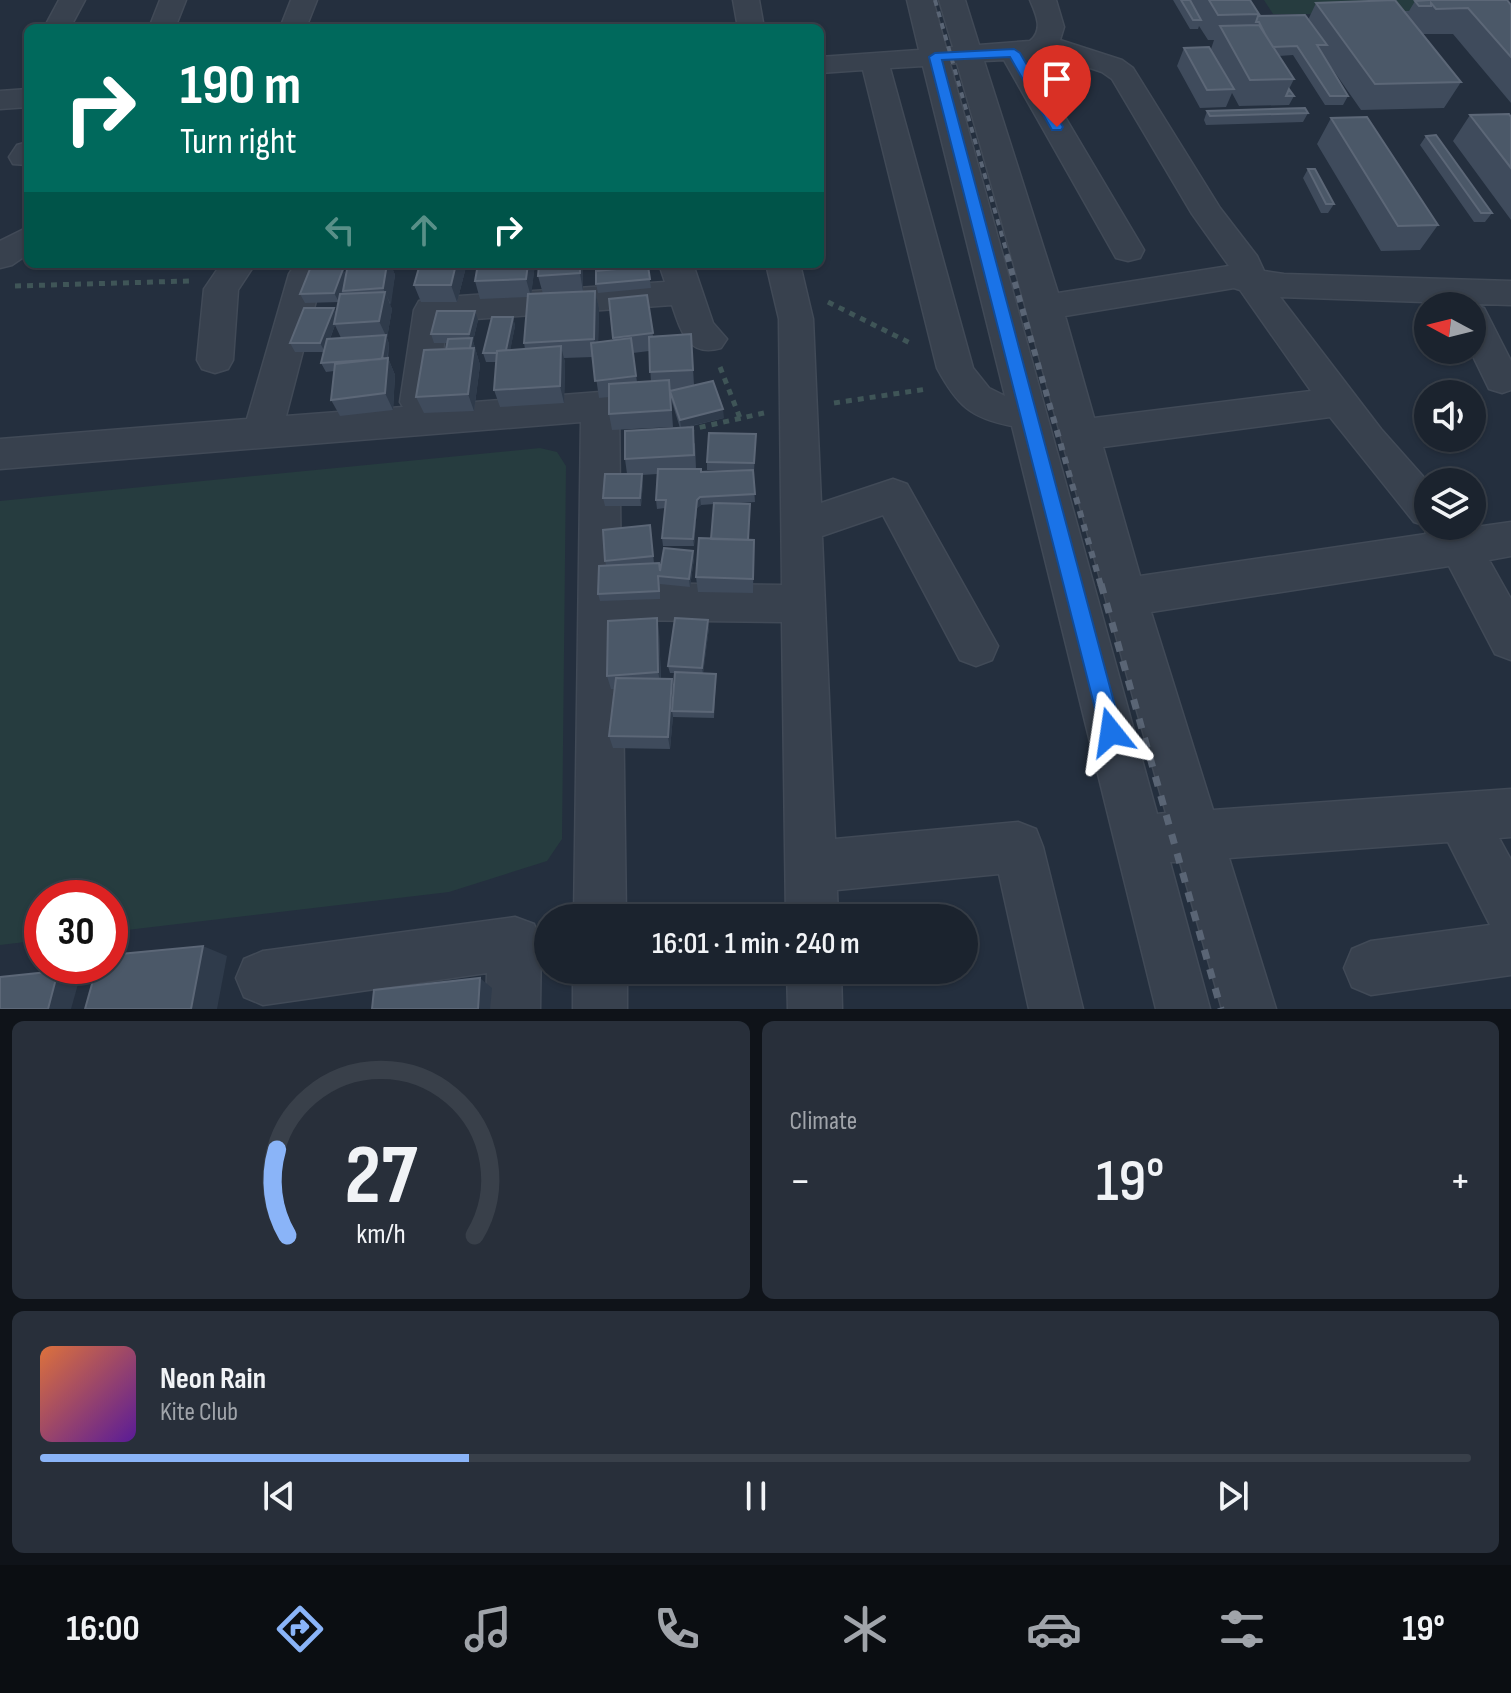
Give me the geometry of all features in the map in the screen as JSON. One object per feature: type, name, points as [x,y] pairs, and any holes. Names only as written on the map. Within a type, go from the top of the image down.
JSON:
[{"type":"street","points":[[59,24],[72,0]]},
{"type":"street","points":[[164,24],[173,0]]},
{"type":"street","points":[[295,24],[304,0]]},
{"type":"street","points":[[740,0],[746,0],[750,24]]},
{"type":"street","points":[[920,0],[952,56],[1045,307],[1125,597],[1249,1009]]},
{"type":"street","points":[[952,0],[952,56],[1029,414],[1183,1009]]},
{"type":"street","points":[[824,65],[1037,49],[1053,32],[1043,0]]},
{"type":"street","points":[[1045,44],[1112,66],[1123,74],[1208,214],[1245,264],[1250,279],[1339,402],[1414,493]]},
{"type":"street","points":[[1014,53],[1128,250]]},
{"type":"street","points":[[874,61],[955,368],[977,401],[997,410],[1029,414]]},
{"type":"street","points":[[7,271],[24,244]]},
{"type":"street","points":[[784,268],[796,319],[811,904]]},
{"type":"street","points":[[215,360],[217,316],[232,271]]},
{"type":"street","points":[[262,435],[306,274]]},
{"type":"street","points":[[1045,307],[1234,277],[1284,286],[1414,300]]},
{"type":"street","points":[[417,422],[431,310],[680,278],[698,330],[709,339]]},
{"type":"street","points":[[1486,300],[1511,293]]},
{"type":"street","points":[[1486,346],[1502,379]]},
{"type":"street","points":[[1080,435],[1339,402]]},
{"type":"street","points":[[0,454],[600,406],[600,904]]},
{"type":"street","points":[[802,526],[893,495],[976,646]]},
{"type":"street","points":[[1486,538],[1511,539]]},
{"type":"street","points":[[1125,597],[1430,540]]},
{"type":"street","points":[[1453,540],[1511,640]]},
{"type":"street","points":[[600,601],[804,604]]},
{"type":"street","points":[[1138,840],[1511,813]]},
{"type":"street","points":[[1461,816],[1511,913]]},
{"type":"street","points":[[810,867],[1018,847],[1056,1009]]},
{"type":"street","points":[[263,978],[515,943],[513,1009]]},
{"type":"street","points":[[1371,968],[1511,949]]},
{"type":"street","points":[[600,984],[600,1009]]},
{"type":"street","points":[[814,984],[815,1009]]},
{"type":"path","points":[[7,271],[155,283],[232,271]]},
{"type":"path","points":[[818,296],[955,368]]},
{"type":"path","points":[[709,339],[740,418]]},
{"type":"green space","points":[[1264,0],[1469,0],[1480,14],[1273,14]]},
{"type":"green space","points":[[540,448],[557,452],[566,466],[562,839],[547,861],[449,892],[128,930],[128,880],[24,880],[24,942],[0,945],[0,501]]},
{"type":"building","points":[[1181,0],[1190,0],[1201,20],[1193,20]]},
{"type":"building","points":[[1209,0],[1250,0],[1259,14],[1218,15]]},
{"type":"building","points":[[1395,0],[1461,82],[1375,84],[1316,3]]},
{"type":"building","points":[[1507,0],[1511,5],[1511,57],[1468,8],[1436,9],[1431,3],[1431,6],[1419,6],[1415,1]]},
{"type":"building","points":[[1305,15],[1327,45],[1317,45],[1348,96],[1330,96],[1297,46],[1273,47],[1256,22],[1258,16]]},
{"type":"building","points":[[1259,25],[1294,79],[1250,80],[1220,26]]},
{"type":"building","points":[[1209,47],[1234,89],[1207,90],[1184,48]]},
{"type":"building","points":[[1305,108],[1308,113],[1210,116],[1207,111]]},
{"type":"building","points":[[1509,114],[1511,117],[1511,168],[1470,115]]},
{"type":"building","points":[[1367,117],[1438,225],[1398,226],[1331,118]]},
{"type":"building","points":[[1436,135],[1492,213],[1481,213],[1426,136]]},
{"type":"building","points":[[1308,169],[1315,169],[1334,204],[1326,204]]},
{"type":"building","points":[[347,268],[386,268],[383,288],[343,291]]},
{"type":"building","points":[[419,268],[455,268],[451,285],[414,285]]},
{"type":"building","points":[[477,268],[527,268],[526,279],[475,281]]},
{"type":"building","points":[[539,268],[580,268],[580,273],[538,276]]},
{"type":"building","points":[[648,268],[650,279],[596,284],[596,271]]},
{"type":"building","points":[[310,269],[343,269],[334,293],[300,294]]},
{"type":"building","points":[[595,291],[594,339],[524,343],[528,294]]},
{"type":"building","points":[[385,292],[379,321],[334,324],[340,294]]},
{"type":"building","points":[[647,295],[653,333],[613,338],[609,299]]},
{"type":"building","points":[[304,308],[334,308],[320,343],[290,343]]},
{"type":"building","points":[[437,311],[475,311],[469,334],[431,334]]},
{"type":"building","points":[[492,317],[513,317],[506,350],[483,353]]},
{"type":"building","points":[[691,334],[693,370],[650,372],[649,337]]},
{"type":"building","points":[[386,335],[382,359],[321,363],[327,339]]},
{"type":"building","points":[[472,338],[470,348],[446,349],[448,339]]},
{"type":"building","points":[[631,338],[636,376],[595,381],[591,343]]},
{"type":"building","points":[[561,346],[560,386],[494,390],[497,351]]},
{"type":"building","points":[[474,348],[468,394],[416,397],[424,350]]},
{"type":"building","points":[[388,358],[385,393],[331,400],[335,364]]},
{"type":"building","points":[[669,380],[671,410],[609,414],[609,384]]},
{"type":"building","points":[[713,381],[723,409],[680,420],[670,391]]},
{"type":"building","points":[[693,427],[694,455],[625,459],[625,431]]},
{"type":"building","points":[[709,433],[756,434],[754,463],[707,462]]},
{"type":"building","points":[[658,469],[701,469],[701,472],[753,470],[755,494],[700,497],[697,500],[693,539],[662,538],[666,500],[656,500]]},
{"type":"building","points":[[605,474],[642,474],[640,498],[603,498]]},
{"type":"building","points":[[714,503],[750,504],[748,540],[711,539]]},
{"type":"building","points":[[650,525],[653,556],[605,561],[603,530]]},
{"type":"building","points":[[699,538],[754,540],[753,579],[696,577]]},
{"type":"building","points":[[664,548],[693,551],[689,579],[658,576],[659,591],[598,594],[599,566],[659,563],[660,571]]},
{"type":"building","points":[[657,618],[658,672],[607,676],[608,621]]},
{"type":"building","points":[[675,618],[708,620],[702,668],[668,666]]},
{"type":"building","points":[[675,672],[716,674],[713,712],[672,711]]},
{"type":"building","points":[[616,678],[672,679],[668,737],[609,736]]},
{"type":"building","points":[[203,946],[191,1009],[85,1009],[92,984],[128,984],[128,953]]},
{"type":"building","points":[[24,975],[24,984],[55,984],[48,1009],[0,1009],[0,977]]},
{"type":"building","points":[[480,978],[478,1009],[372,1009],[374,990]]},
{"type":"railway","points":[[935,0],[1008,257]]},
{"type":"railway","points":[[1007,255],[1101,586]]},
{"type":"railway","points":[[1101,584],[1221,1009]]},
{"type":"route","points":[[1057,127],[1014,53],[935,57],[1111,732]]}]
